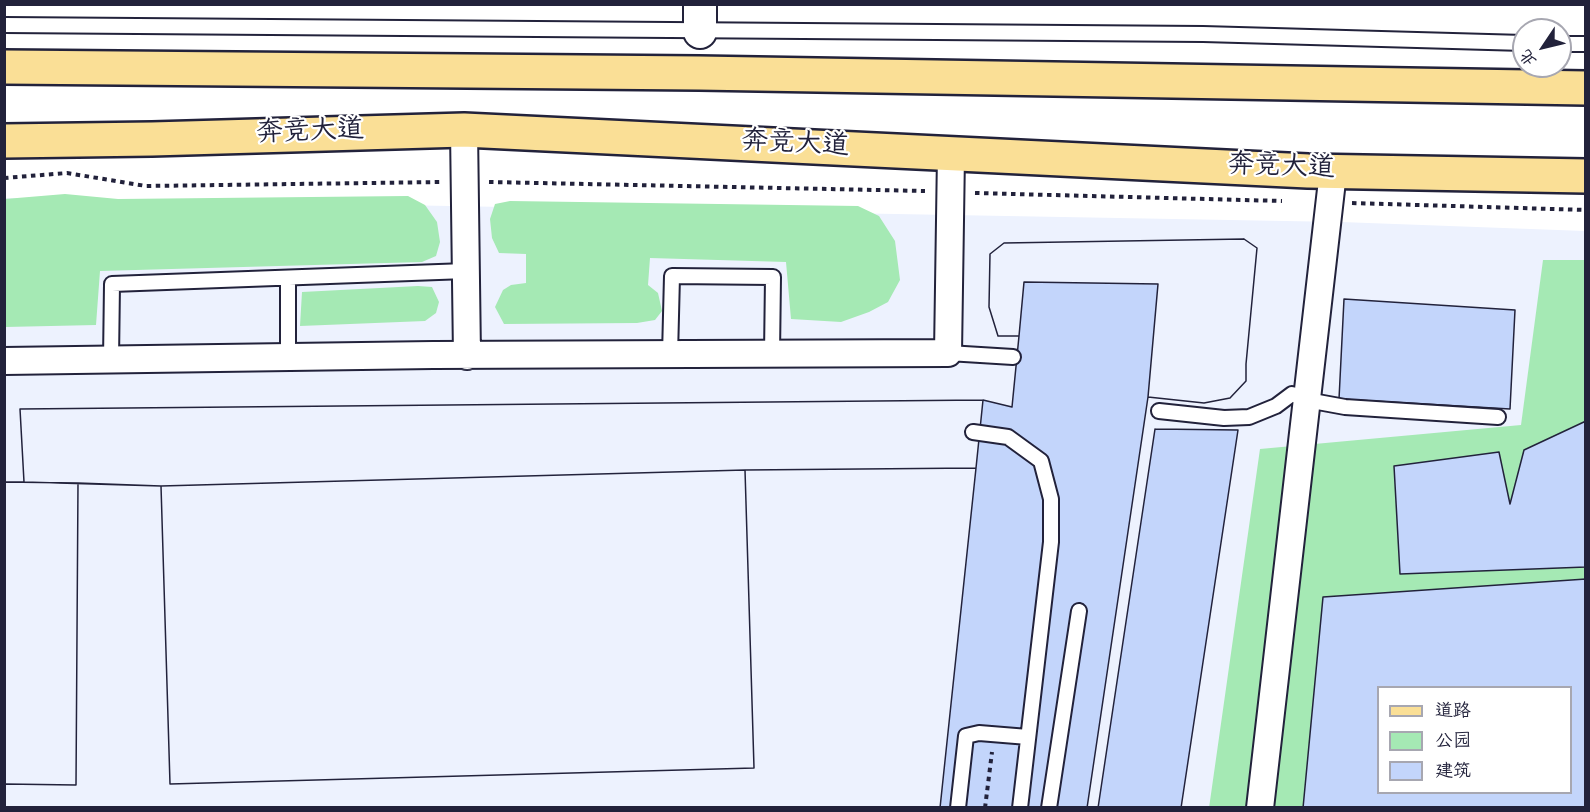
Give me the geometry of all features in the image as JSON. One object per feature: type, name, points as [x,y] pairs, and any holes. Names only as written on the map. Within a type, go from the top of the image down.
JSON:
[{"type":"main road","points":[[4,67],[699,73],[1586,88]]},
{"type":"main road","name":"奔竞大道","points":[[4,141],[464,130],[951,154],[1331,187],[1586,176]]},
{"type":"street","points":[[464,130],[467,356]]},
{"type":"street","points":[[4,361],[948,353],[951,154]]},
{"type":"street","points":[[1260,807],[1331,187]]},
{"type":"lane","points":[[4,25],[700,18],[1512,43]]},
{"type":"lane","points":[[111,360],[112,284],[466,271]]},
{"type":"lane","points":[[670,354],[672,276],[773,277],[772,354]]},
{"type":"lane","points":[[288,278],[288,357]]},
{"type":"lane","points":[[948,353],[1012,357]]},
{"type":"lane","points":[[1159,411],[1224,418],[1249,417],[1276,406],[1292,394],[1307,400],[1345,407],[1498,417]]},
{"type":"lane","points":[[973,432],[1008,437],[1041,461],[1052,499],[1051,543],[1020,807]]},
{"type":"lane","points":[[1049,807],[1079,610]]},
{"type":"lane","points":[[958,807],[966,736],[979,733],[1028,737]]},
{"type":"path","points":[[4,178],[67,173],[146,186],[464,181],[1282,201]]},
{"type":"path","points":[[1331,187],[1586,210]]},
{"type":"path","points":[[985,807],[994,734]]},
{"type":"shaded area","points":[[5,198],[1341,222],[1585,231],[1585,807],[5,808]]},
{"type":"green space","points":[[65,194],[118,199],[408,196],[425,205],[437,222],[440,242],[436,256],[422,262],[100,271],[96,325],[5,327],[5,199]]},
{"type":"green space","points":[[510,201],[858,206],[879,216],[895,241],[900,280],[888,302],[869,312],[841,322],[791,319],[786,262],[650,258],[648,285],[658,293],[662,311],[655,320],[637,323],[504,324],[495,307],[503,290],[511,285],[526,283],[526,254],[499,253],[492,238],[490,219],[495,204]]},
{"type":"green space","points":[[1543,260],[1585,260],[1585,807],[1209,808],[1260,449],[1521,425]]},
{"type":"green space","points":[[432,287],[439,302],[436,313],[425,321],[300,326],[302,292]]},
{"type":"building","points":[[1244,239],[1257,248],[1246,381],[1230,398],[1204,403],[1148,397],[1158,284],[1024,282],[1019,336],[998,336],[989,307],[990,254],[1004,243]]},
{"type":"building","points":[[1244,239],[1257,248],[1246,381],[1230,398],[1204,403],[1148,397],[1087,808],[4,808],[4,482],[24,482],[20,409],[983,400],[1012,407],[1019,336],[998,336],[989,307],[990,254],[1004,243]]},
{"type":"building","points":[[1344,299],[1515,310],[1510,409],[1339,399]]},
{"type":"building","points":[[983,400],[976,468],[745,470],[161,486],[24,482],[20,409]]},
{"type":"building","points":[[1586,421],[1586,567],[1400,574],[1394,466],[1499,452],[1510,504],[1524,450]]},
{"type":"building","points":[[1155,429],[1238,430],[1181,808],[1098,808]]},
{"type":"building","points":[[976,468],[940,808],[4,808],[5,784],[76,785],[78,483],[161,486],[170,784],[754,768],[745,470]]},
{"type":"building","points":[[745,470],[754,768],[170,784],[161,486]]},
{"type":"building","points":[[4,482],[78,483],[76,785],[4,784]]},
{"type":"building","points":[[1586,579],[1586,808],[1303,808],[1323,597]]}]
